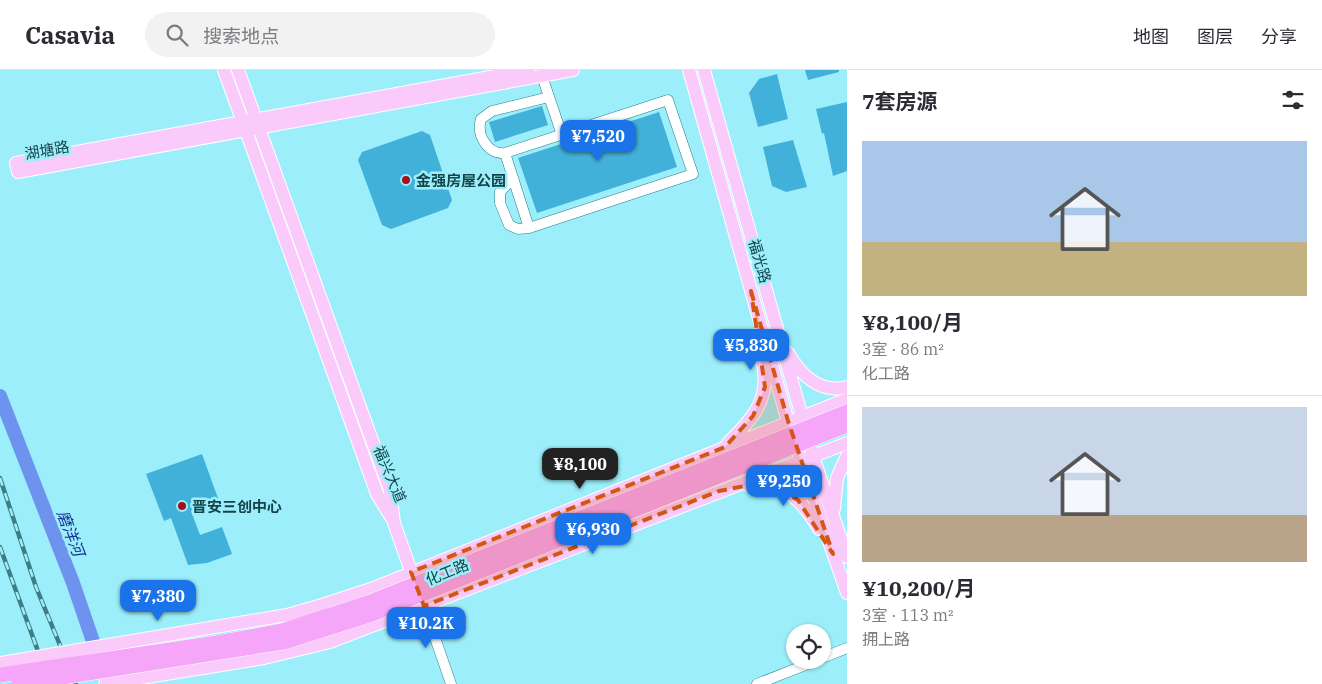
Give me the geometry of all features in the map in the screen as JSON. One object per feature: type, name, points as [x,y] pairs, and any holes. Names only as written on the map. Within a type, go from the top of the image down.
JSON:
[{"type":"highway","name":"化工路","points":[[0,675],[217,643],[282,631],[368,603],[847,412]]},
{"type":"highway","name":"化工路","points":[[20,684],[220,654],[284,642],[310,634],[372,614],[847,425]]},
{"type":"main road","name":"福兴大道","points":[[224,70],[251,125],[390,490],[394,523],[424,606]]},
{"type":"main road","name":"福兴大道","points":[[238,70],[251,125]]},
{"type":"main road","name":"湖塘路","points":[[528,70],[251,125],[18,172],[16,163],[251,125],[574,70]]},
{"type":"main road","name":"福光路","points":[[689,70],[788,422],[807,459]]},
{"type":"main road","name":"福光路","points":[[704,70],[801,416],[807,459]]},
{"type":"main road","points":[[725,447],[753,416],[765,387],[766,374],[759,349],[751,291]]},
{"type":"main road","points":[[779,337],[796,367],[806,377],[828,389],[847,387]]},
{"type":"main road","points":[[0,663],[288,615],[322,605],[411,572],[847,399]]},
{"type":"main road","points":[[105,684],[264,658],[330,642],[847,443]]},
{"type":"main road","points":[[833,516],[837,478],[847,456]]},
{"type":"main road","points":[[807,459],[833,516],[847,557]]},
{"type":"main road","points":[[807,459],[833,554],[847,593]]},
{"type":"main road","points":[[719,491],[760,484],[767,484],[785,491],[798,500],[812,516],[833,554]]},
{"type":"street","points":[[542,76],[562,135]]},
{"type":"street","points":[[513,178],[500,192],[500,203],[509,225],[518,229],[529,228],[692,174],[668,100],[505,153],[495,153],[487,147],[480,127],[481,119],[492,111],[550,97]]},
{"type":"street","points":[[505,153],[529,228]]},
{"type":"street","points":[[424,606],[451,684]]},
{"type":"street","points":[[831,654],[847,648]]},
{"type":"street","points":[[757,684],[795,669]]},
{"type":"highlighted area","points":[[751,291],[788,421],[833,554],[798,500],[776,486],[760,483],[719,491],[424,606],[411,572],[725,447],[753,416],[765,387]]},
{"type":"building","points":[[805,70],[839,70],[839,72],[808,80]]},
{"type":"building","points":[[777,74],[788,119],[758,127],[749,93],[759,79]]},
{"type":"building","points":[[847,102],[847,171],[833,176],[824,133],[822,134],[816,109]]},
{"type":"building","points":[[542,106],[548,125],[495,142],[489,122]]},
{"type":"building","points":[[659,112],[677,167],[537,213],[518,158]]},
{"type":"building","name":"金强房屋公园","points":[[422,131],[430,135],[452,200],[448,208],[391,229],[382,225],[358,160],[362,152]]},
{"type":"building","points":[[793,140],[807,187],[786,192],[772,186],[763,147]]},
{"type":"building","name":"晋安三创中心","points":[[202,454],[219,501],[191,511],[200,535],[222,527],[232,554],[207,563],[188,565],[171,518],[164,521],[146,474]]},
{"type":"waterway","name":"磨洋河","points":[[0,396],[73,583],[99,659]]},
{"type":"railway","points":[[0,478],[36,587],[76,684]]},
{"type":"railway","points":[[0,547],[50,684]]},
{"type":"place","name":"金强房屋公园","points":[[406,180]]},
{"type":"place","name":"晋安三创中心","points":[[182,506]]}]
